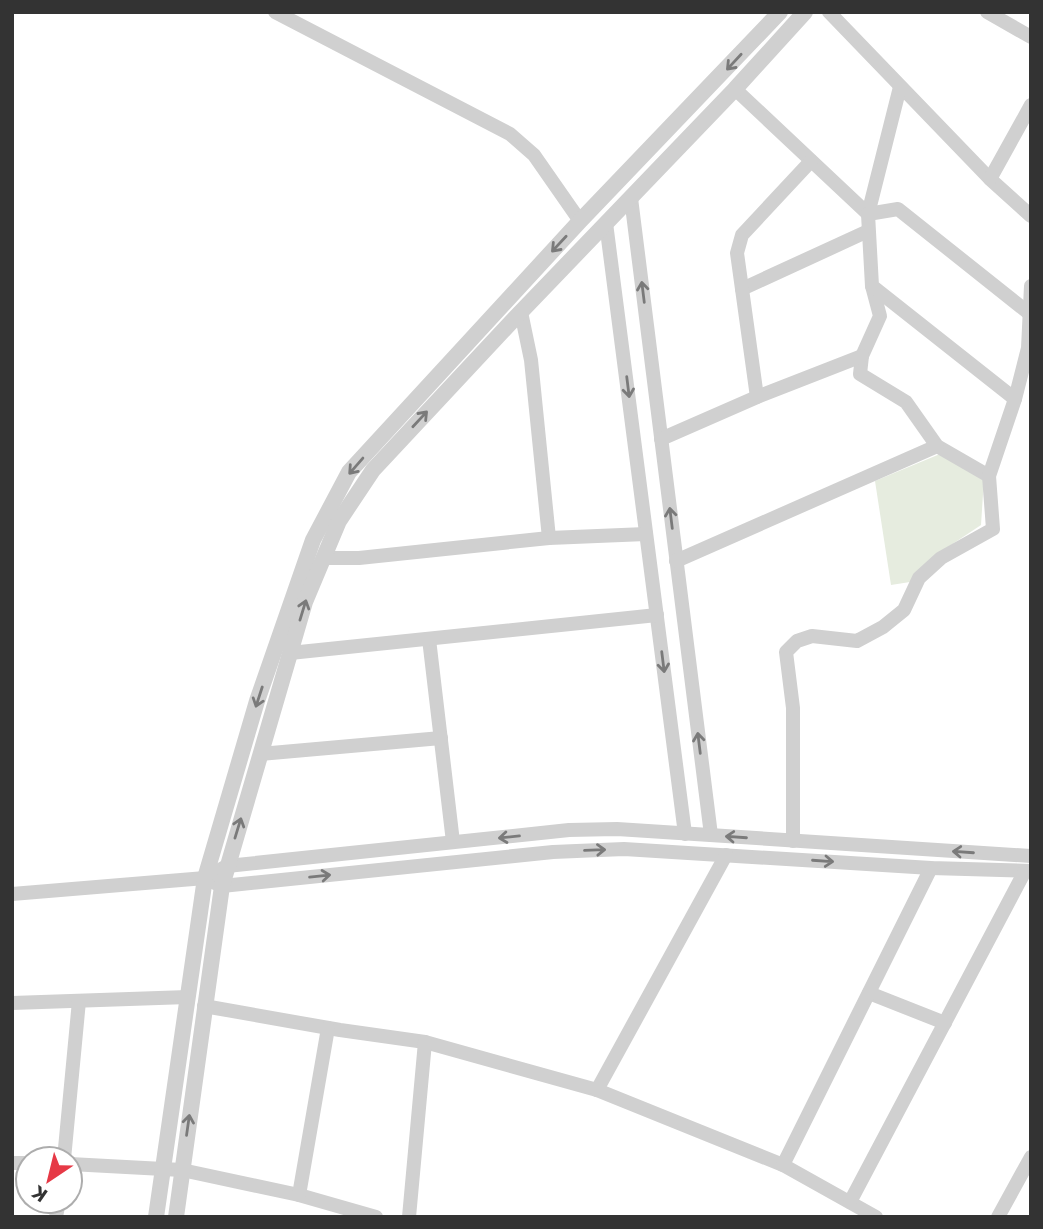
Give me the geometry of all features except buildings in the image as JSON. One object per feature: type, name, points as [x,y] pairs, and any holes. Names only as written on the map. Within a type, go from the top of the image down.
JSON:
[{"type":"street","points":[[275,12],[510,134],[534,155],[580,221]]},
{"type":"street","points":[[156,1217],[205,878],[257,701],[313,540],[349,472],[580,221],[780,12]]},
{"type":"street","points":[[176,1217],[222,886],[305,602],[339,522],[373,470],[805,12]]},
{"type":"street","points":[[829,12],[990,179],[1031,216]]},
{"type":"street","points":[[986,12],[1031,37]]},
{"type":"street","points":[[900,86],[868,214],[872,286],[880,316],[862,356],[860,374],[906,402],[937,446],[989,476]]},
{"type":"street","points":[[735,89],[868,214]]},
{"type":"street","points":[[990,179],[1031,105]]},
{"type":"street","points":[[757,397],[737,253],[742,235],[811,160]]},
{"type":"street","points":[[631,198],[711,835]]},
{"type":"street","points":[[868,214],[898,209],[1030,314]]},
{"type":"street","points":[[606,223],[685,834]]},
{"type":"street","points":[[742,289],[869,231]]},
{"type":"street","points":[[872,286],[1016,400]]},
{"type":"street","points":[[793,841],[793,708],[786,652],[797,641],[812,636],[857,641],[883,627],[904,610],[919,578],[940,558],[993,529],[989,476],[1016,400],[1028,348],[1031,286]]},
{"type":"street","points":[[521,312],[531,360],[549,538]]},
{"type":"street","points":[[661,439],[757,397],[862,356]]},
{"type":"street","points":[[676,561],[937,446]]},
{"type":"street","points":[[324,558],[359,558],[549,538],[646,534]]},
{"type":"street","points":[[290,653],[657,615]]},
{"type":"street","points":[[429,639],[453,842]]},
{"type":"street","points":[[260,754],[441,738]]},
{"type":"street","points":[[12,894],[205,878],[227,866],[569,830],[617,829],[1031,856]]},
{"type":"street","points":[[205,878],[222,886],[553,852],[624,849],[931,868],[1028,871],[850,1202]]},
{"type":"street","points":[[597,1090],[726,855]]},
{"type":"street","points":[[783,1165],[931,868]]},
{"type":"street","points":[[869,993],[945,1023]]},
{"type":"street","points":[[12,1003],[188,997]]},
{"type":"street","points":[[65,1145],[79,1001]]},
{"type":"street","points":[[204,1006],[425,1042],[597,1090],[783,1165],[876,1217]]},
{"type":"street","points":[[299,1195],[328,1028]]},
{"type":"street","points":[[409,1217],[425,1042]]},
{"type":"street","points":[[998,1217],[1031,1157]]},
{"type":"street","points":[[84,1165],[182,1170],[299,1195],[376,1217]]},
{"type":"shaded area","points":[[940,454],[984,479],[981,525],[933,557],[910,582],[891,585],[875,481]]}]
